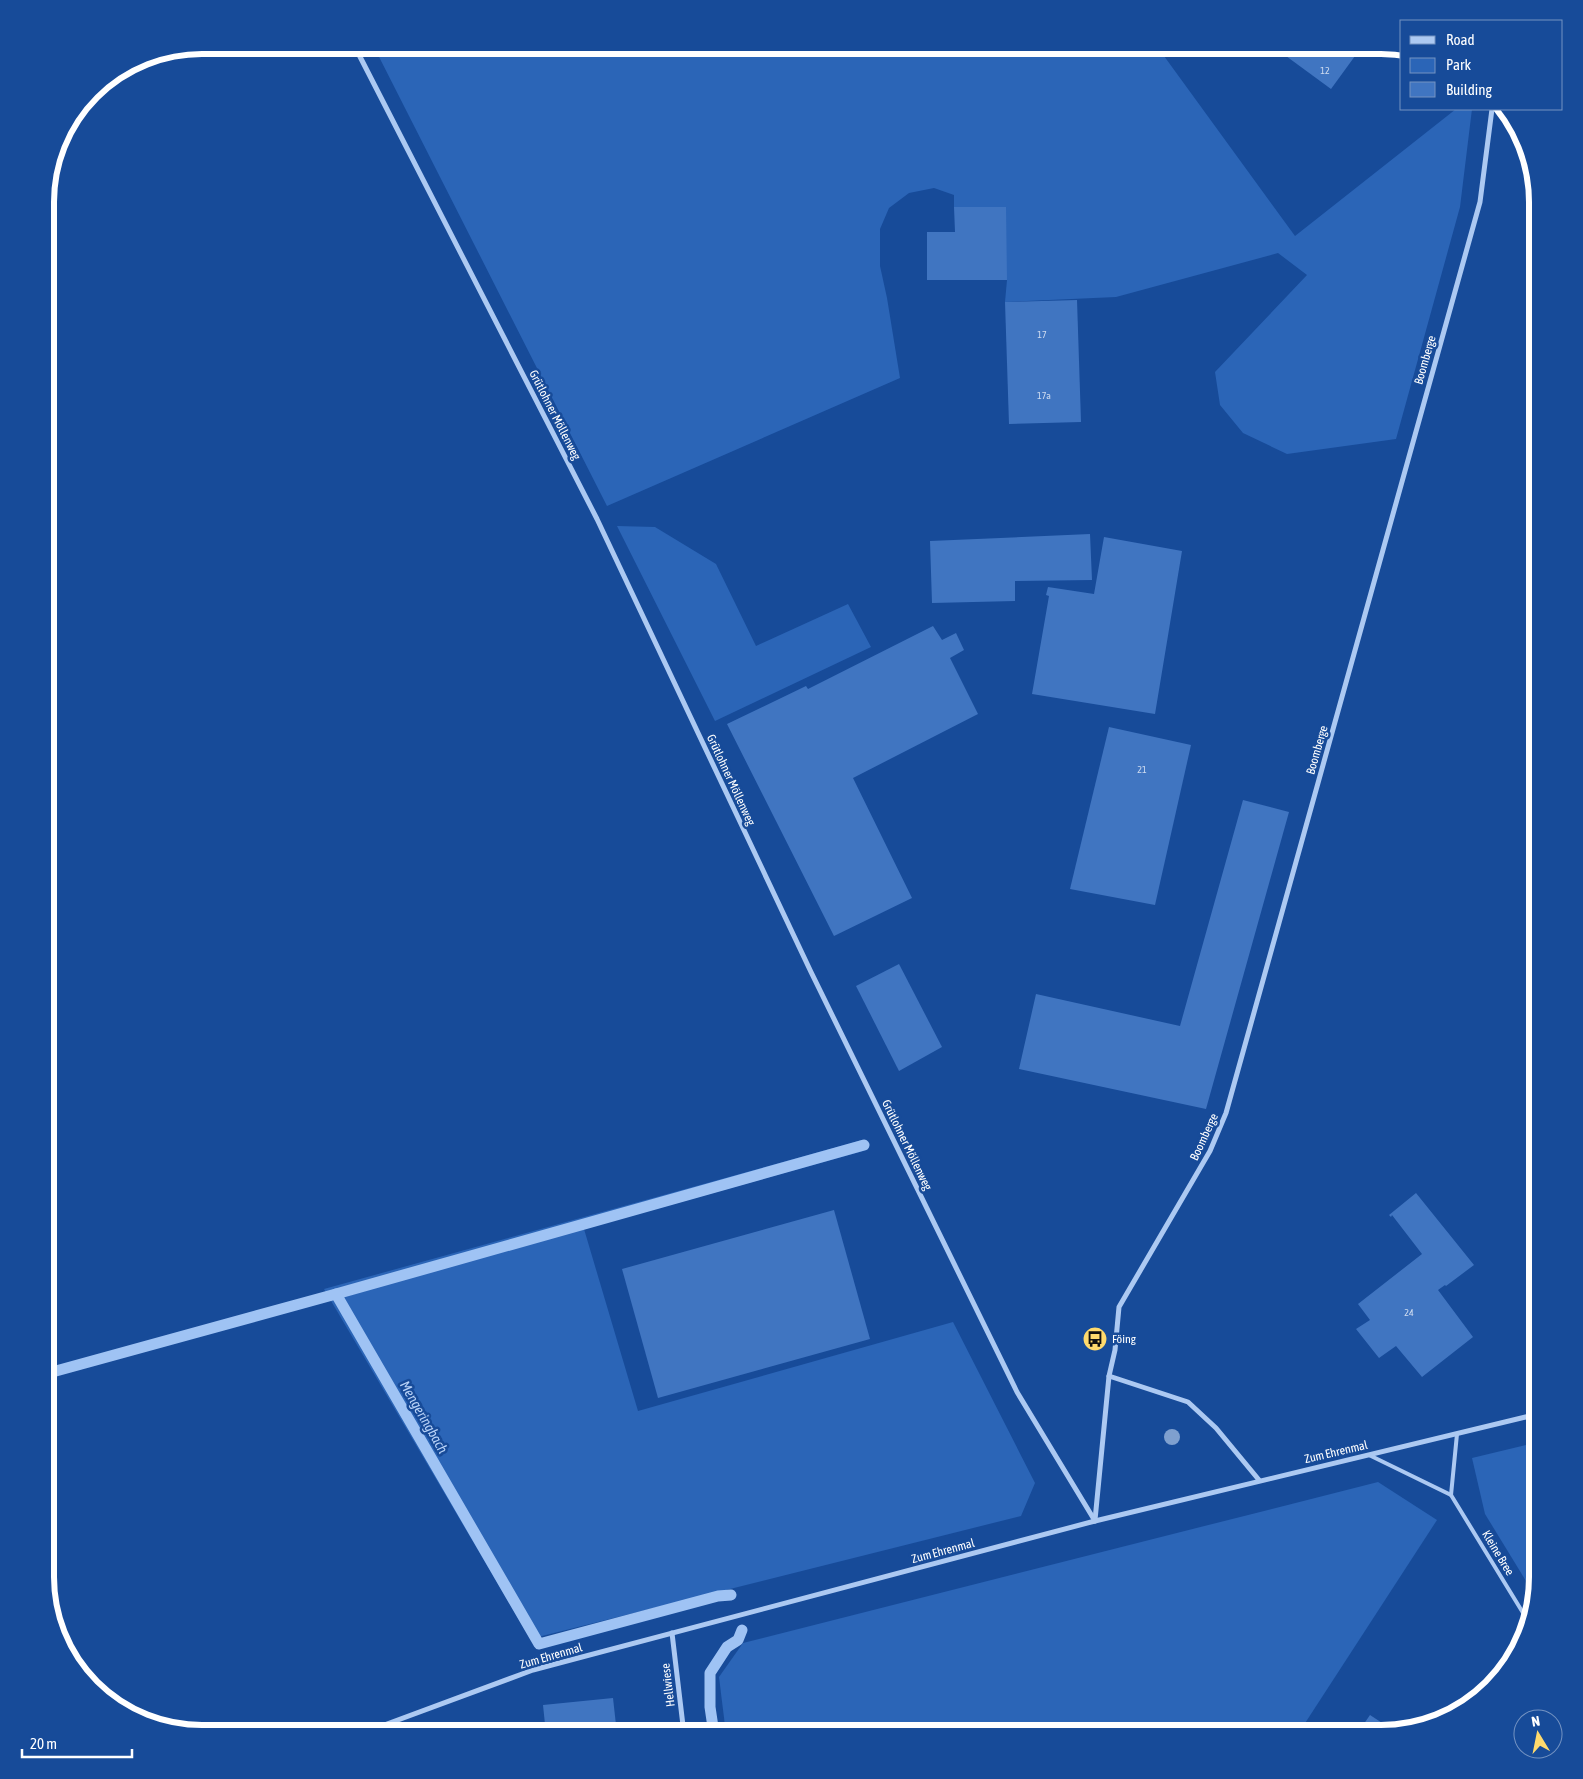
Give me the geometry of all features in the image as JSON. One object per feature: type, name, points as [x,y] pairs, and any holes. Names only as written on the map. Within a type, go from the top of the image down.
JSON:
[{"type":"street","name":"Grütlohner Möllenweg","points":[[359,54],[597,519],[810,972],[1017,1392],[1095,1521]]},
{"type":"street","name":"Boomberge","points":[[1095,1521],[1109,1376],[1115,1350],[1119,1307],[1210,1151],[1226,1113],[1480,202],[1492,110]]},
{"type":"street","points":[[1109,1376],[1188,1402],[1216,1428],[1259,1480]]},
{"type":"street","name":"Zum Ehrenmal","points":[[384,1725],[534,1670],[1095,1521],[1529,1416]]},
{"type":"street","name":"Hellwiese","points":[[672,1633],[683,1725]]},
{"type":"lane","points":[[1368,1455],[1451,1495],[1457,1434]]},
{"type":"lane","name":"Kleine Bree","points":[[1451,1495],[1524,1614]]},
{"type":"green space","points":[[378,54],[1163,54],[1295,236],[1455,110],[1472,110],[1460,207],[1396,439],[1287,454],[1243,433],[1220,405],[1215,372],[1307,275],[1278,253],[1116,297],[1005,302],[1007,280],[954,207],[954,195],[934,188],[909,193],[889,208],[880,229],[880,266],[900,378],[607,506]]},
{"type":"green space","points":[[617,526],[655,527],[716,564],[756,646],[848,604],[871,647],[715,721]]},
{"type":"green space","points":[[862,1140],[867,1150],[584,1229],[638,1411],[953,1322],[1035,1483],[1021,1516],[531,1640],[324,1289]]},
{"type":"green space","points":[[1529,1444],[1529,1585],[1485,1514],[1472,1458]]},
{"type":"green space","points":[[1378,1482],[1437,1520],[1304,1725],[725,1725],[719,1677],[743,1643]]},
{"type":"building","points":[[1283,54],[1356,54],[1331,89]]},
{"type":"building","points":[[954,207],[1006,207],[1007,280],[927,280],[927,232],[955,232]]},
{"type":"building","points":[[1077,300],[1081,422],[1009,424],[1005,302]]},
{"type":"building","points":[[1090,534],[1092,580],[1015,581],[1015,601],[932,603],[930,541]]},
{"type":"building","points":[[1104,537],[1182,551],[1155,714],[1032,694],[1049,596],[1046,595],[1048,587],[1094,594]]},
{"type":"building","points":[[933,626],[942,640],[956,633],[964,650],[950,658],[978,714],[853,778],[912,898],[834,936],[727,724],[806,686],[808,689]]},
{"type":"building","points":[[1109,727],[1191,745],[1155,905],[1070,889]]},
{"type":"building","points":[[1243,800],[1289,812],[1206,1109],[1019,1069],[1036,994],[1180,1026]]},
{"type":"building","points":[[899,964],[942,1047],[899,1071],[856,986]]},
{"type":"building","points":[[1416,1193],[1474,1265],[1438,1290],[1473,1337],[1422,1377],[1396,1346],[1379,1358],[1356,1329],[1370,1320],[1358,1304],[1422,1254],[1392,1215],[1391,1217],[1389,1215]]},
{"type":"building","points":[[834,1210],[870,1339],[658,1398],[622,1269]]},
{"type":"building","points":[[613,1698],[616,1725],[545,1725],[543,1705]]},
{"type":"building","points":[[1370,1715],[1385,1725],[1382,1725],[1363,1725]]},
{"type":"waterway","points":[[336,1294],[864,1145]]},
{"type":"waterway","name":"Mengeringbach","points":[[54,1372],[336,1294],[539,1644],[718,1596],[731,1595]]},
{"type":"waterway","name":"Mengeringbach","points":[[713,1725],[710,1707],[710,1673],[727,1647],[738,1640],[742,1630]]},
{"type":"place","name":"Föing","points":[[1095,1339]]}]
